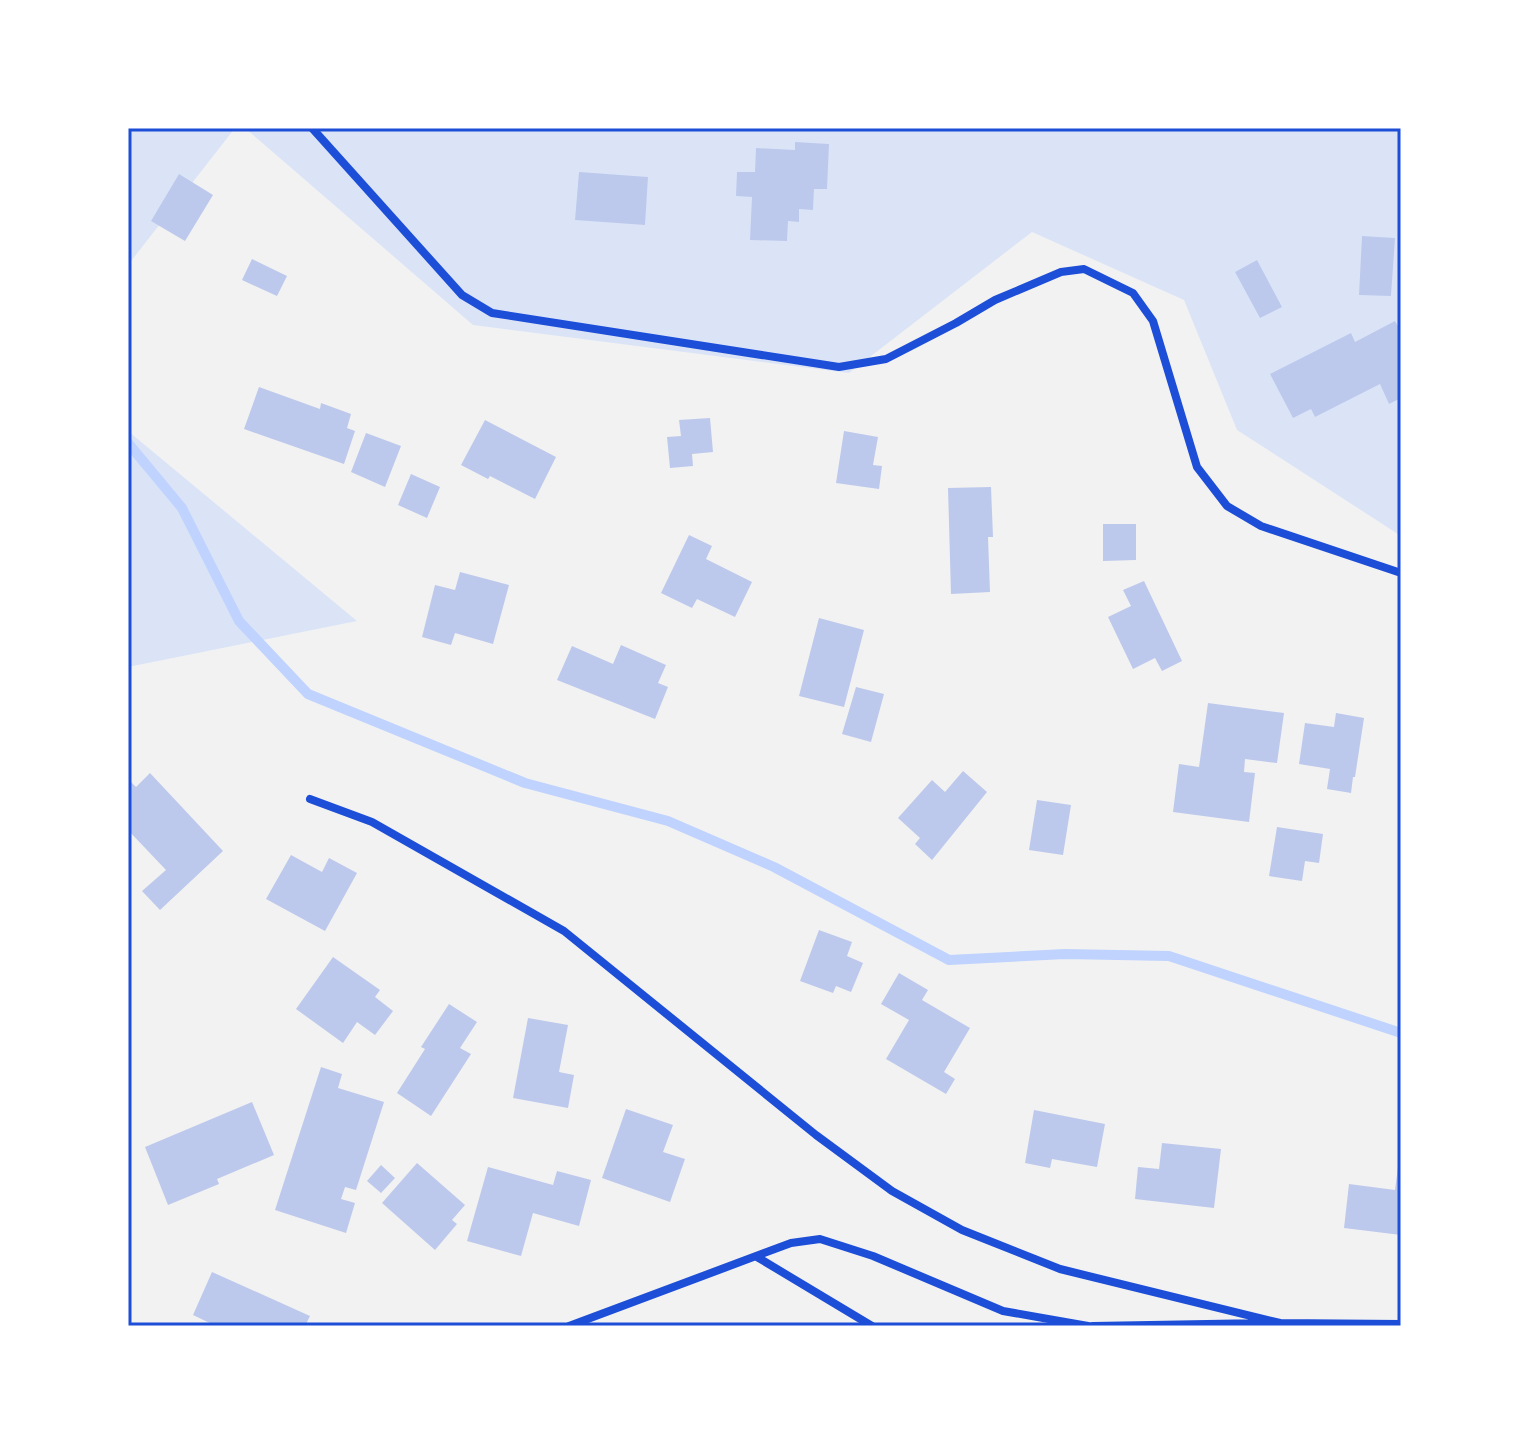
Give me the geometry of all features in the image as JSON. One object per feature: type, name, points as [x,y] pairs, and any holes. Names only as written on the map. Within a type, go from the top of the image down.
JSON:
[{"type":"street","points":[[312,128],[462,295],[492,313],[839,367],[886,359],[995,300],[1061,272],[1084,269],[1133,293],[1153,321],[1197,467],[1227,506],[1261,526],[1401,573]]},
{"type":"street","points":[[310,799],[372,822],[564,931],[841,1154],[892,1191],[962,1230],[1060,1269],[1280,1323]]},
{"type":"street","points":[[569,1326],[791,1243],[820,1239],[873,1256],[1003,1311],[1090,1326],[1401,1324]]},
{"type":"street","points":[[757,1257],[872,1326]]},
{"type":"shaded area","points":[[128,128],[235,128],[128,265]]},
{"type":"shaded area","points":[[245,128],[1401,128],[1401,536],[1237,430],[1184,300],[1032,232],[849,373],[473,325]]},
{"type":"shaded area","points":[[128,431],[357,621],[128,667]]},
{"type":"building","points":[[795,142],[829,144],[827,189],[814,189],[813,210],[799,209],[799,222],[788,221],[787,241],[750,240],[752,197],[736,196],[737,172],[755,172],[756,148],[795,150]]},
{"type":"building","points":[[579,172],[648,177],[645,225],[575,220]]},
{"type":"building","points":[[179,174],[213,195],[185,241],[151,221]]},
{"type":"building","points":[[1362,236],[1395,238],[1391,296],[1359,295]]},
{"type":"building","points":[[252,259],[287,276],[277,296],[242,280]]},
{"type":"building","points":[[1257,260],[1282,307],[1260,318],[1235,272]]},
{"type":"building","points":[[1395,321],[1401,332],[1401,398],[1389,404],[1380,384],[1315,417],[1311,409],[1293,418],[1270,374],[1351,333],[1355,342]]},
{"type":"building","points":[[259,387],[320,409],[321,403],[351,414],[347,428],[355,431],[344,464],[244,429]]},
{"type":"building","points":[[710,418],[713,452],[692,454],[693,466],[670,468],[667,437],[681,436],[679,420]]},
{"type":"building","points":[[485,420],[556,457],[535,499],[461,465]]},
{"type":"building","points":[[844,431],[878,437],[873,465],[882,466],[879,489],[836,483]]},
{"type":"building","points":[[366,433],[401,446],[385,487],[351,472]]},
{"type":"building","points":[[411,474],[440,487],[427,518],[398,505]]},
{"type":"building","points":[[991,487],[993,537],[988,537],[990,592],[951,594],[948,488]]},
{"type":"building","points":[[1103,524],[1136,524],[1136,560],[1103,561]]},
{"type":"building","points":[[689,535],[712,546],[706,559],[752,582],[735,617],[697,599],[692,608],[661,593]]},
{"type":"building","points":[[460,572],[509,585],[493,644],[455,633],[451,645],[422,637],[435,585],[455,590]]},
{"type":"building","points":[[1144,581],[1182,661],[1162,671],[1155,658],[1133,669],[1108,617],[1131,606],[1123,590]]},
{"type":"building","points":[[819,618],[864,630],[844,707],[799,696]]},
{"type":"building","points":[[621,645],[666,665],[658,683],[668,687],[655,719],[557,680],[572,646],[613,664]]},
{"type":"building","points":[[856,687],[884,694],[871,742],[842,734]]},
{"type":"building","points":[[1208,703],[1284,713],[1277,763],[1245,759],[1244,772],[1255,773],[1249,822],[1173,812],[1179,764],[1199,767]]},
{"type":"building","points":[[1336,713],[1364,718],[1351,793],[1327,789],[1330,769],[1299,764],[1305,723],[1334,727]]},
{"type":"building","points":[[963,771],[987,792],[932,860],[915,844],[920,838],[898,818],[932,780],[945,792]]},
{"type":"building","points":[[150,773],[223,851],[160,910],[142,891],[166,870],[128,830],[128,779],[136,787]]},
{"type":"building","points":[[1037,800],[1071,805],[1063,855],[1029,850]]},
{"type":"building","points":[[1277,827],[1323,834],[1319,863],[1305,861],[1302,881],[1269,876]]},
{"type":"building","points":[[291,855],[322,872],[329,858],[357,873],[325,931],[266,899]]},
{"type":"building","points":[[819,930],[852,942],[847,956],[863,963],[851,992],[836,986],[833,993],[800,981]]},
{"type":"building","points":[[333,957],[380,990],[375,997],[393,1011],[375,1035],[357,1022],[343,1043],[296,1009]]},
{"type":"building","points":[[899,973],[928,990],[922,1000],[970,1028],[944,1072],[955,1079],[946,1094],[886,1059],[909,1020],[881,1004]]},
{"type":"building","points":[[449,1004],[477,1022],[460,1048],[471,1054],[431,1116],[397,1093],[425,1049],[421,1047]]},
{"type":"building","points":[[528,1018],[568,1025],[559,1072],[574,1075],[568,1108],[513,1098]]},
{"type":"building","points":[[321,1067],[342,1074],[338,1088],[384,1102],[356,1190],[345,1187],[341,1199],[355,1203],[346,1233],[275,1210]]},
{"type":"building","points":[[252,1102],[274,1155],[217,1179],[219,1184],[168,1205],[145,1147]]},
{"type":"building","points":[[626,1109],[673,1125],[663,1152],[685,1159],[670,1202],[602,1178]]},
{"type":"building","points":[[1034,1110],[1105,1124],[1097,1167],[1052,1159],[1050,1168],[1025,1163]]},
{"type":"building","points":[[1162,1143],[1221,1149],[1214,1208],[1135,1199],[1138,1167],[1159,1169]]},
{"type":"building","points":[[417,1163],[465,1205],[452,1220],[457,1224],[435,1250],[382,1203]]},
{"type":"building","points":[[381,1165],[395,1178],[381,1193],[367,1181]]},
{"type":"building","points":[[488,1167],[553,1185],[557,1171],[591,1180],[579,1226],[533,1213],[521,1256],[467,1241]]},
{"type":"building","points":[[1398,1167],[1401,1167],[1401,1235],[1344,1228],[1349,1184],[1395,1190]]},
{"type":"building","points":[[212,1272],[310,1316],[305,1326],[216,1326],[193,1315]]},
{"type":"waterway","points":[[128,443],[182,508],[239,621],[308,694],[525,783],[668,821],[774,867],[949,960],[1065,954],[1169,956],[1401,1033]]}]
